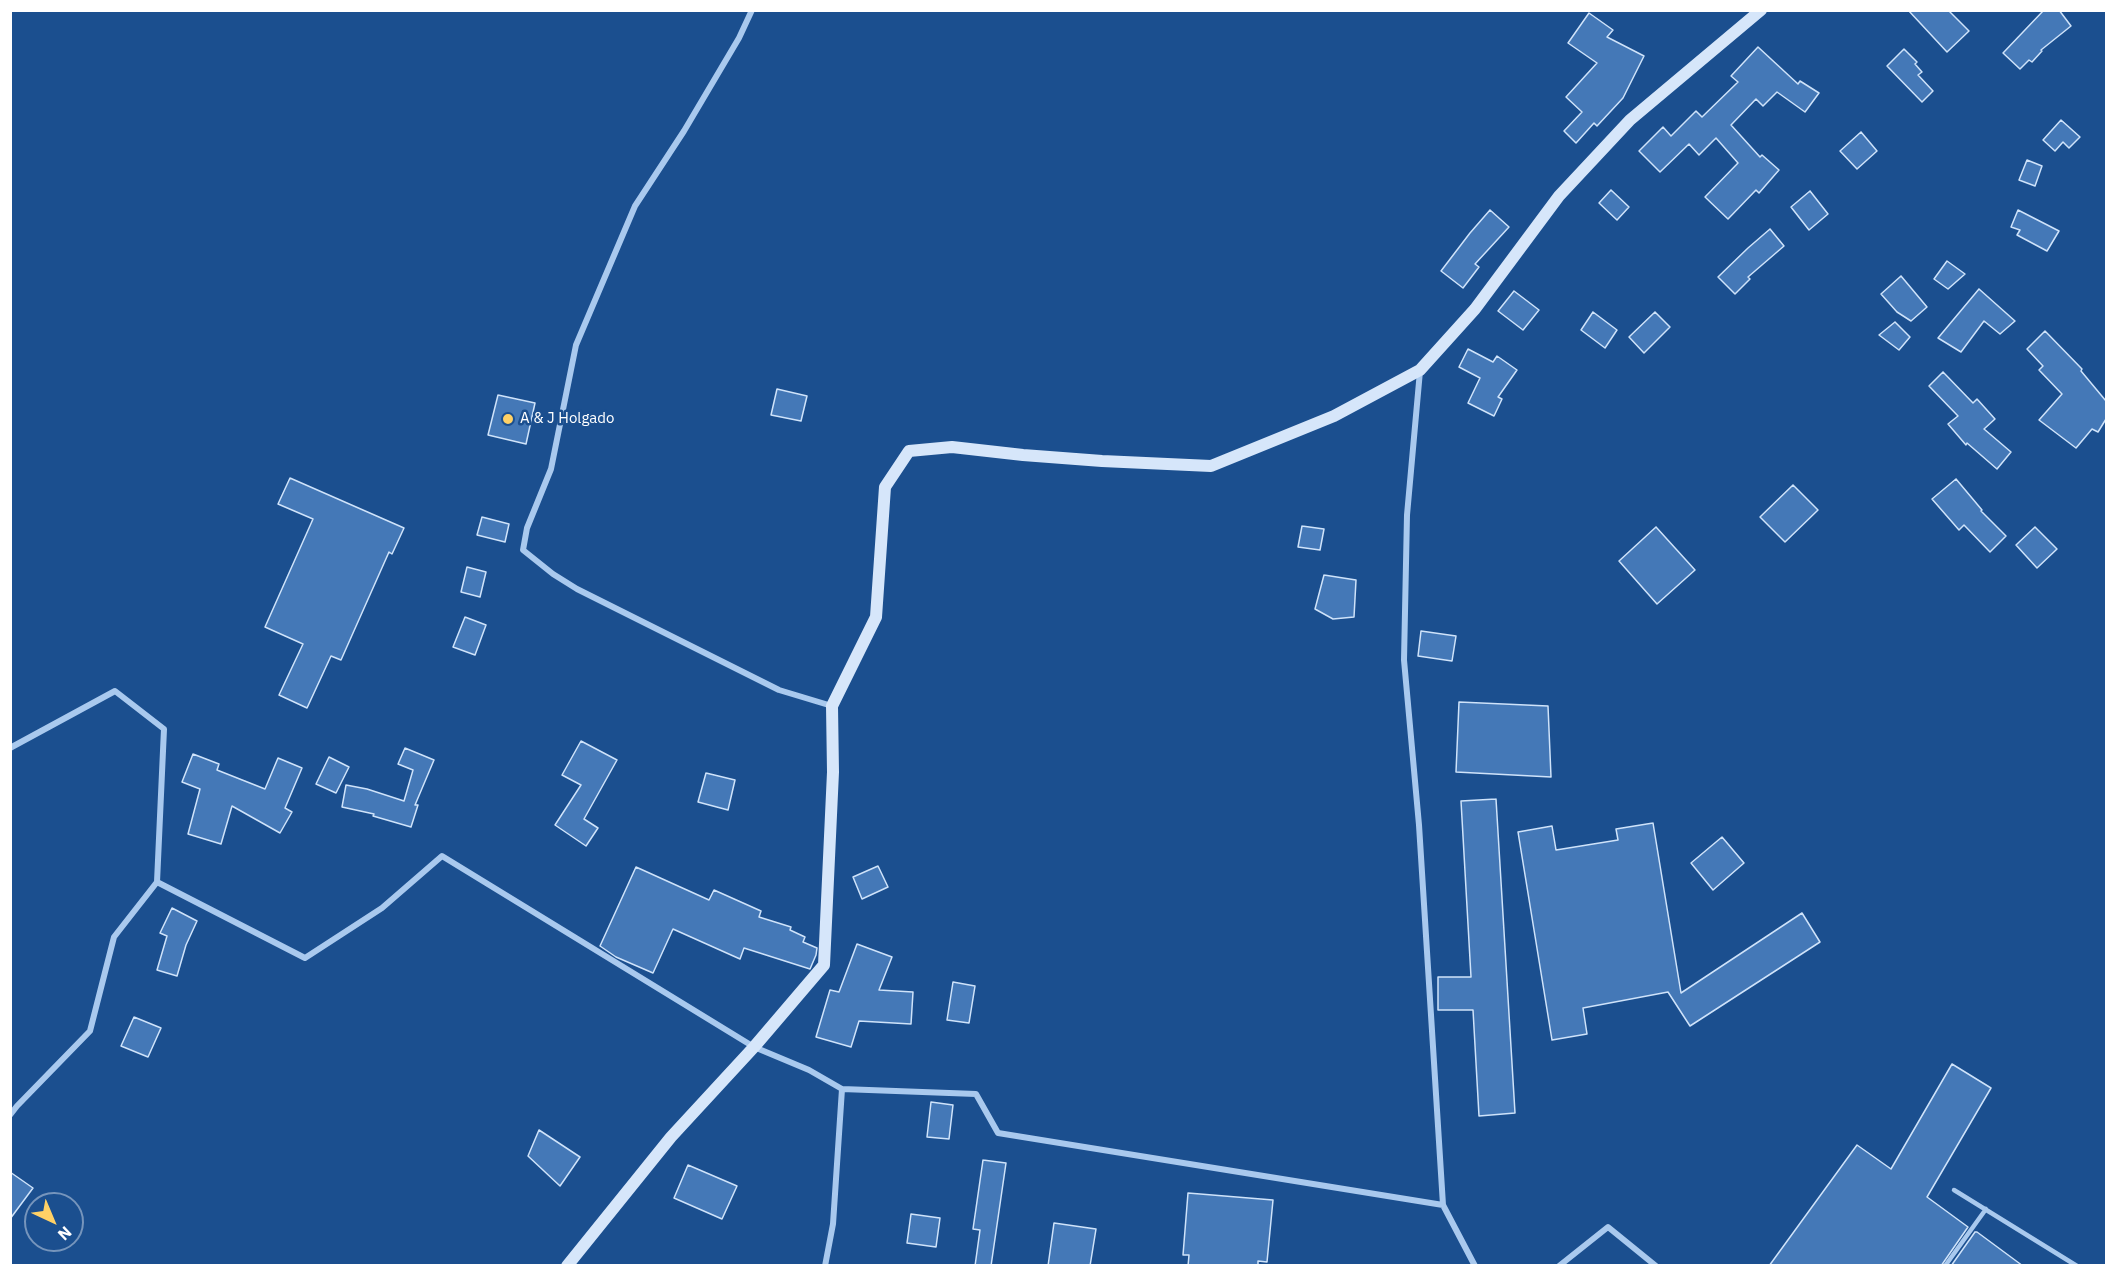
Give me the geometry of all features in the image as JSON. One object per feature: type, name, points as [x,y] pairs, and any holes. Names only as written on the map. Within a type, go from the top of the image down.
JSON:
[{"type":"street","points":[[752,10],[739,38],[684,131],[635,206],[576,345],[551,469],[527,528],[523,550],[553,574],[577,589],[779,690],[832,706]]},
{"type":"street","points":[[567,1266],[671,1137],[754,1047],[824,965],[833,772],[832,706],[876,616],[885,487],[909,451],[952,447],[1023,456],[1212,466],[1334,416],[1420,370],[1475,309],[1559,196],[1630,120],[1761,10]]},
{"type":"street","points":[[1420,370],[1407,515],[1404,660],[1419,825],[1443,1205],[1475,1266]]},
{"type":"street","points":[[10,747],[115,692],[164,729],[157,882],[114,937],[90,1031],[10,1115]]},
{"type":"street","points":[[157,882],[305,958],[382,908],[442,856],[754,1047],[809,1070],[842,1089],[976,1094],[998,1133],[1443,1205]]},
{"type":"street","points":[[825,1266],[832,1224],[842,1089]]},
{"type":"street","points":[[1559,1266],[1608,1227],[1656,1266]]},
{"type":"lane","points":[[1953,1190],[2077,1266]]},
{"type":"lane","points":[[1945,1266],[1986,1209]]},
{"type":"building","points":[[1908,10],[1948,10],[1969,31],[1947,52]]},
{"type":"building","points":[[2044,10],[2059,10],[2071,26],[2041,50],[2032,62],[2029,60],[2020,69],[2003,53]]},
{"type":"building","points":[[1589,13],[1613,30],[1607,37],[1644,56],[1623,98],[1597,126],[1594,123],[1576,143],[1564,131],[1582,112],[1566,97],[1597,63],[1568,43]]},
{"type":"building","points":[[1758,47],[1798,84],[1800,81],[1819,93],[1805,112],[1777,92],[1763,106],[1756,99],[1731,125],[1760,157],[1762,155],[1779,170],[1759,193],[1756,190],[1728,219],[1705,197],[1738,163],[1716,138],[1699,155],[1689,144],[1660,172],[1639,151],[1663,127],[1671,136],[1696,111],[1702,117],[1738,82],[1731,76]]},
{"type":"building","points":[[1904,49],[1917,62],[1915,64],[1922,72],[1918,75],[1933,91],[1922,102],[1887,66]]},
{"type":"building","points":[[2061,120],[2080,137],[2069,148],[2063,142],[2055,151],[2043,140]]},
{"type":"building","points":[[1861,132],[1877,151],[1857,169],[1840,151]]},
{"type":"building","points":[[2027,160],[2042,166],[2035,186],[2019,180]]},
{"type":"building","points":[[1611,190],[1629,207],[1617,220],[1599,203]]},
{"type":"building","points":[[1810,191],[1828,214],[1809,230],[1791,207]]},
{"type":"building","points":[[1490,210],[1509,227],[1475,264],[1479,267],[1463,288],[1441,271]]},
{"type":"building","points":[[2018,210],[2059,231],[2047,251],[2017,235],[2020,230],[2011,227]]},
{"type":"building","points":[[1770,229],[1784,246],[1748,277],[1750,279],[1735,294],[1718,277]]},
{"type":"building","points":[[1947,261],[1965,274],[1948,289],[1934,279]]},
{"type":"building","points":[[1901,276],[1927,307],[1911,321],[1897,312],[1881,294]]},
{"type":"building","points":[[1979,289],[2015,321],[2000,334],[1984,321],[1961,352],[1938,338]]},
{"type":"building","points":[[1514,291],[1539,310],[1523,330],[1498,311]]},
{"type":"building","points":[[1593,312],[1617,330],[1605,348],[1581,330]]},
{"type":"building","points":[[1655,312],[1670,327],[1644,353],[1629,337]]},
{"type":"building","points":[[1895,322],[1910,337],[1899,350],[1879,335]]},
{"type":"building","points":[[2045,331],[2082,369],[2081,371],[2106,401],[2106,419],[2098,432],[2092,429],[2076,448],[2039,420],[2062,394],[2039,370],[2043,366],[2027,349]]},
{"type":"building","points":[[1468,349],[1493,362],[1497,356],[1517,370],[1498,397],[1502,399],[1494,416],[1468,403],[1480,378],[1459,367]]},
{"type":"building","points":[[1943,372],[1973,403],[1977,399],[1995,419],[1984,429],[2011,452],[1997,469],[1967,443],[1966,445],[1948,424],[1958,416],[1929,386]]},
{"type":"building","points":[[777,389],[807,396],[801,421],[771,415]]},
{"type":"building","points":[[498,395],[535,403],[526,444],[488,435]]},
{"type":"building","points":[[290,478],[404,528],[392,554],[389,552],[341,660],[331,656],[307,708],[279,695],[303,644],[265,627],[313,519],[278,504]]},
{"type":"building","points":[[1956,479],[1981,511],[2006,536],[1990,552],[1964,525],[1959,530],[1932,499]]},
{"type":"building","points":[[1793,485],[1818,510],[1785,542],[1760,517]]},
{"type":"building","points":[[482,517],[509,524],[505,542],[477,535]]},
{"type":"building","points":[[1302,526],[1324,529],[1320,550],[1298,547]]},
{"type":"building","points":[[1656,527],[1695,570],[1657,604],[1619,561]]},
{"type":"building","points":[[2035,527],[2057,549],[2037,568],[2016,545]]},
{"type":"building","points":[[467,567],[486,572],[480,597],[461,592]]},
{"type":"building","points":[[1324,575],[1356,580],[1354,617],[1333,619],[1315,609]]},
{"type":"building","points":[[465,617],[486,625],[475,655],[453,647]]},
{"type":"building","points":[[1421,631],[1456,636],[1452,661],[1418,656]]},
{"type":"building","points":[[1459,702],[1548,706],[1551,777],[1456,772]]},
{"type":"building","points":[[581,741],[617,760],[584,819],[598,828],[586,846],[555,825],[581,785],[562,775]]},
{"type":"building","points":[[405,748],[434,760],[415,805],[418,805],[411,827],[373,816],[374,814],[342,807],[346,785],[404,801],[413,770],[398,764]]},
{"type":"building","points":[[193,754],[219,764],[217,770],[265,789],[278,758],[302,768],[285,808],[292,812],[280,833],[232,806],[221,844],[188,834],[200,789],[182,782]]},
{"type":"building","points":[[329,757],[349,767],[336,793],[316,784]]},
{"type":"building","points":[[706,773],[735,780],[728,810],[698,802]]},
{"type":"building","points":[[1496,799],[1515,1113],[1479,1116],[1473,1010],[1438,1010],[1438,977],[1471,977],[1461,801]]},
{"type":"building","points":[[1653,823],[1681,993],[1802,913],[1820,942],[1690,1026],[1668,992],[1583,1008],[1587,1034],[1552,1040],[1518,832],[1552,826],[1556,850],[1618,840],[1616,829]]},
{"type":"building","points":[[1722,837],[1744,863],[1713,890],[1691,863]]},
{"type":"building","points":[[878,866],[888,887],[862,899],[853,877]]},
{"type":"building","points":[[636,867],[709,900],[714,890],[761,911],[759,917],[791,927],[790,930],[805,937],[803,942],[817,948],[810,969],[744,948],[740,959],[673,929],[653,973],[616,957],[600,946]]},
{"type":"building","points":[[172,908],[197,921],[186,945],[177,976],[157,970],[167,936],[160,933]]},
{"type":"building","points":[[857,944],[892,957],[879,990],[913,992],[911,1024],[859,1021],[851,1047],[816,1037],[830,990],[839,992]]},
{"type":"building","points":[[953,982],[975,986],[969,1023],[947,1020]]},
{"type":"building","points":[[134,1017],[161,1028],[148,1057],[121,1046]]},
{"type":"building","points":[[1952,1064],[1991,1088],[1927,1197],[1968,1227],[1941,1266],[1769,1266],[1857,1145],[1891,1169]]},
{"type":"building","points":[[931,1102],[953,1105],[949,1139],[927,1137]]},
{"type":"building","points":[[539,1130],[580,1157],[560,1186],[528,1156]]},
{"type":"building","points":[[983,1160],[1006,1163],[991,1266],[975,1266],[980,1230],[973,1229]]},
{"type":"building","points":[[688,1165],[737,1186],[722,1219],[674,1198]]},
{"type":"building","points":[[10,1172],[33,1188],[30,1192],[24,1192],[24,1200],[10,1219]]},
{"type":"building","points":[[1188,1193],[1273,1200],[1267,1262],[1258,1261],[1258,1266],[1188,1266],[1189,1255],[1183,1255]]},
{"type":"building","points":[[911,1214],[940,1218],[936,1247],[907,1243]]},
{"type":"building","points":[[1054,1223],[1096,1229],[1090,1266],[1048,1266]]},
{"type":"building","points":[[1977,1232],[2023,1266],[1951,1266]]},
{"type":"place","name":"A & J Holgado","points":[[508,419]]}]
